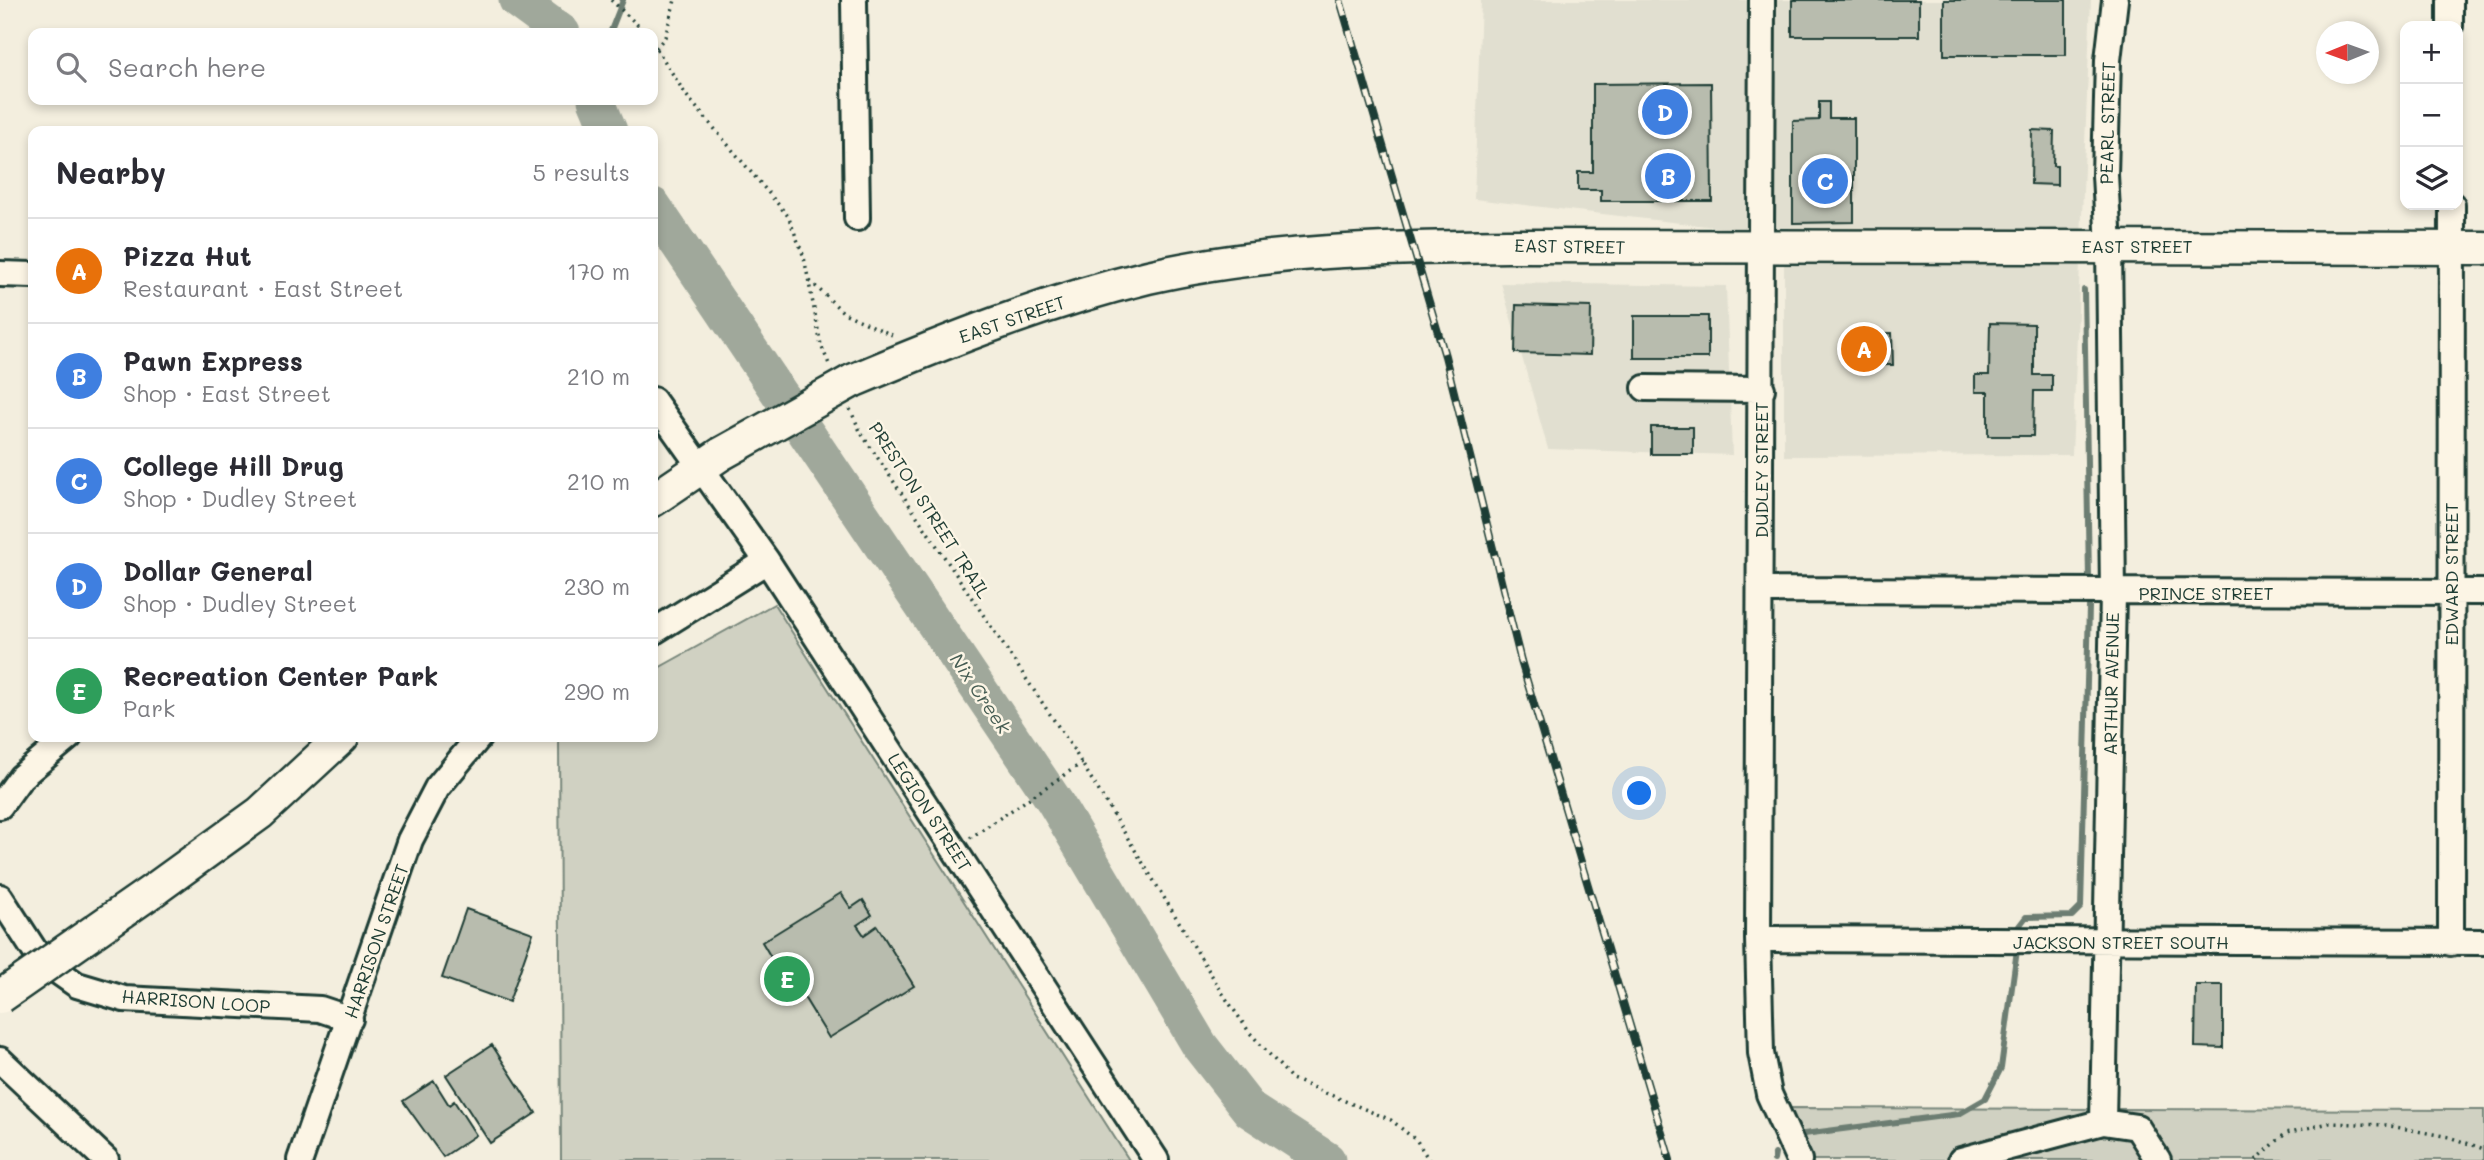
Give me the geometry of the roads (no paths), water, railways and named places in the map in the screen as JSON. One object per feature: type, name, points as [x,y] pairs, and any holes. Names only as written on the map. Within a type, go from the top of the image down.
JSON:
[{"type":"main road","name":"EAST STREET","points":[[658,497],[711,461],[844,386],[995,322],[1150,277],[1235,262],[1401,248],[2484,248]]},
{"type":"main road","points":[[0,997],[260,813],[337,742]]},
{"type":"street","points":[[854,0],[858,218]]},
{"type":"street","name":"DUDLEY STREET","points":[[1762,0],[1758,939],[1761,1053],[1769,1094],[1799,1160]]},
{"type":"street","name":"PEARL STREET","points":[[2109,246],[2105,175],[2106,109],[2115,0]]},
{"type":"street","points":[[2450,0],[2450,21]]},
{"type":"street","name":"EDWARD STREET","points":[[2451,943],[2452,210]]},
{"type":"street","name":"ARTHUR AVENUE","points":[[2103,1122],[2113,593],[2109,246]]},
{"type":"street","points":[[0,274],[28,275]]},
{"type":"street","points":[[1645,388],[1762,389]]},
{"type":"street","name":"LEGION STREET","points":[[658,405],[711,461],[767,561],[1156,1160]]},
{"type":"street","points":[[658,629],[767,561]]},
{"type":"street","name":"PRINCE STREET","points":[[1760,590],[2484,592]]},
{"type":"street","points":[[0,806],[21,777],[63,742]]},
{"type":"street","name":"HARRISON STREET","points":[[300,1160],[411,840],[436,788],[476,742]]},
{"type":"street","name":"HARRISON LOOP","points":[[0,897],[40,959],[77,985],[124,999],[320,1009],[350,1019]]},
{"type":"street","name":"JACKSON STREET SOUTH","points":[[1758,939],[2484,942]]},
{"type":"street","points":[[0,1060],[106,1160]]},
{"type":"street","points":[[1961,1160],[2103,1122],[2137,1127],[2158,1160]]},
{"type":"waterway","name":"Nix Creek","points":[[517,0],[555,28]]},
{"type":"waterway","points":[[612,28],[623,0]]},
{"type":"waterway","name":"Nix Creek","points":[[598,105],[607,126]]},
{"type":"waterway","name":"Nix Creek","points":[[658,213],[1055,802],[1200,1046],[1250,1110],[1327,1160]]},
{"type":"waterway","points":[[2084,290],[2089,578]]},
{"type":"waterway","points":[[2019,926],[2026,917],[2072,916],[2081,907],[2089,607]]},
{"type":"waterway","points":[[1804,1134],[1959,1114],[1985,1099],[2001,1068],[2017,950]]},
{"type":"waterway","points":[[1774,1160],[1775,1154]]},
{"type":"railway","points":[[1340,0],[1445,356],[1521,661],[1670,1160]]},
{"type":"place","name":"Dollar General","points":[[1665,112]]},
{"type":"place","name":"Pawn Express","points":[[1668,176]]},
{"type":"place","name":"College Hill Drug","points":[[1825,181]]},
{"type":"place","name":"Pizza Hut","points":[[1864,349]]},
{"type":"place","name":"Recreation Center Park","points":[[787,979]]}]
